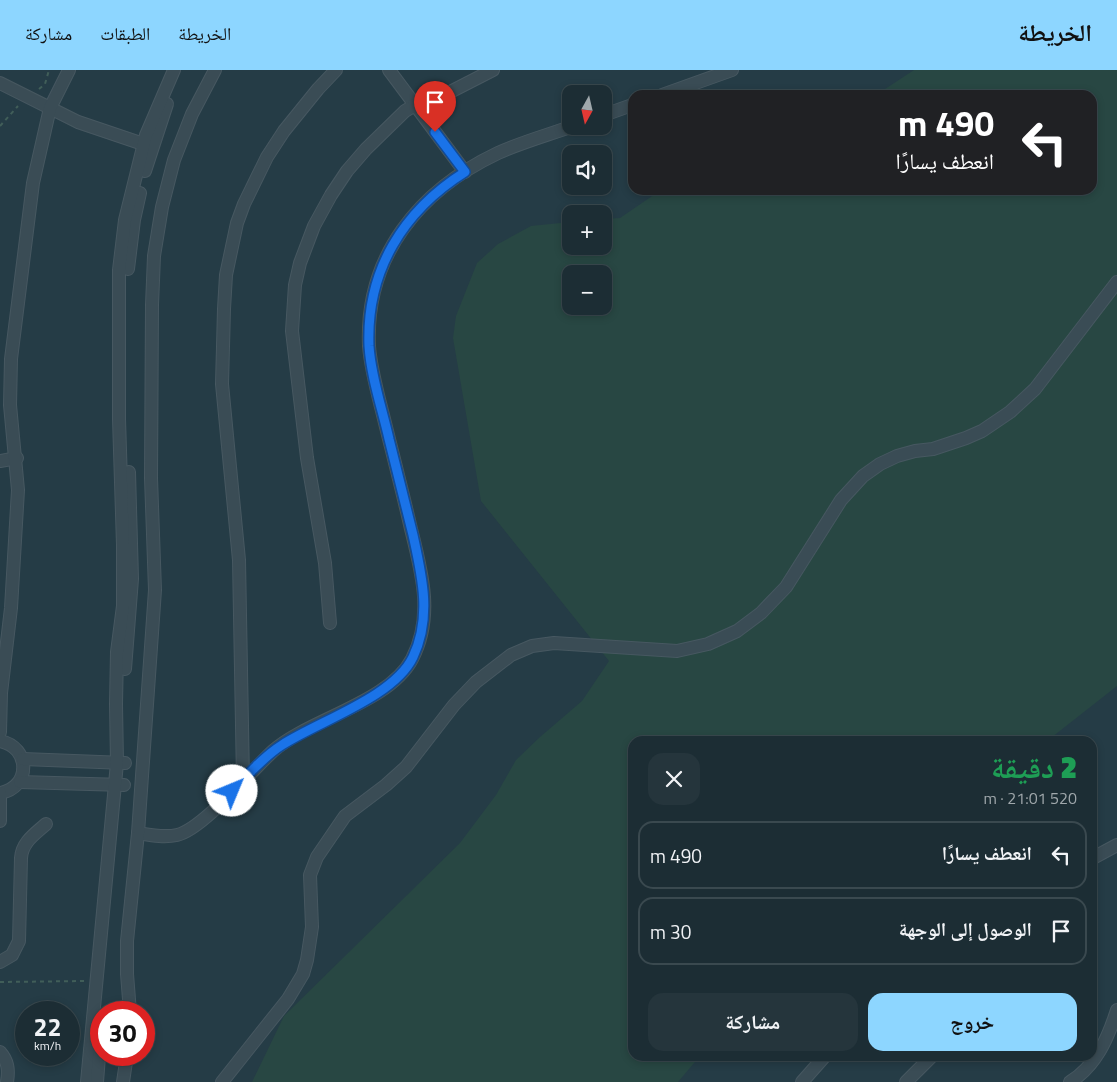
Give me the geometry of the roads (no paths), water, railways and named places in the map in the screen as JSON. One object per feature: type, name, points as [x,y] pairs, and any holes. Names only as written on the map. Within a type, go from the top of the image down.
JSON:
[{"type":"street","points":[[0,732],[2,678],[12,598],[18,490],[17,458],[10,405],[12,359],[29,207],[50,108],[69,70]]},
{"type":"street","points":[[103,1001],[121,763],[116,676],[123,606],[118,369],[120,270],[125,220],[148,146],[157,107],[174,70]]},
{"type":"street","points":[[148,146],[183,70]]},
{"type":"street","points":[[129,1001],[127,958],[155,590],[151,478],[154,256],[162,207],[174,160],[192,114],[215,70]]},
{"type":"street","points":[[243,780],[239,560],[222,384],[226,275],[237,223],[267,157],[284,130],[336,70]]},
{"type":"street","points":[[389,70],[465,172]]},
{"type":"street","points":[[330,623],[325,563],[307,458],[292,331],[295,285],[307,242],[322,210],[341,178],[366,149],[402,114],[415,105],[452,91],[493,70]]},
{"type":"street","points":[[676,90],[732,70]]},
{"type":"street","points":[[0,83],[78,122],[148,146]]},
{"type":"street","points":[[612,113],[628,107]]},
{"type":"street","points":[[138,833],[167,837],[187,832],[283,744],[354,706],[398,678],[412,659],[421,638],[425,611],[421,570],[371,364],[371,311],[378,277],[384,261],[403,227],[431,196],[465,172],[501,152],[562,130]]},
{"type":"street","points":[[222,1082],[288,999],[302,974],[307,960],[312,927],[310,875],[317,857],[345,816],[386,785],[406,767],[454,705],[476,682],[511,655],[532,646],[554,643],[677,650],[708,644],[737,630],[762,613],[786,587],[841,500],[859,480],[880,464],[897,456],[915,450],[933,449],[966,438],[982,431],[1010,412],[1041,382],[1117,282]]},
{"type":"street","points":[[0,461],[17,458]]},
{"type":"street","points":[[0,741],[14,747],[23,759],[24,771],[20,782],[11,790],[0,793],[0,821]]},
{"type":"street","points":[[23,759],[121,763]]},
{"type":"street","points":[[20,782],[120,785]]},
{"type":"street","points":[[87,1082],[96,981],[120,785]]},
{"type":"street","points":[[0,962],[12,956],[19,940],[23,847],[46,824]]},
{"type":"street","points":[[1097,856],[1117,845]]},
{"type":"street","points":[[1097,1056],[1106,1040],[1117,1010]]},
{"type":"street","points":[[0,1052],[8,1068],[7,1082]]},
{"type":"street","points":[[806,1080],[821,1061]]},
{"type":"street","points":[[906,1082],[927,1061]]},
{"type":"street","points":[[1070,1082],[1092,1061]]},
{"type":"street","points":[[97,1082],[98,1066]]},
{"type":"street","points":[[123,1082],[125,1066]]}]
